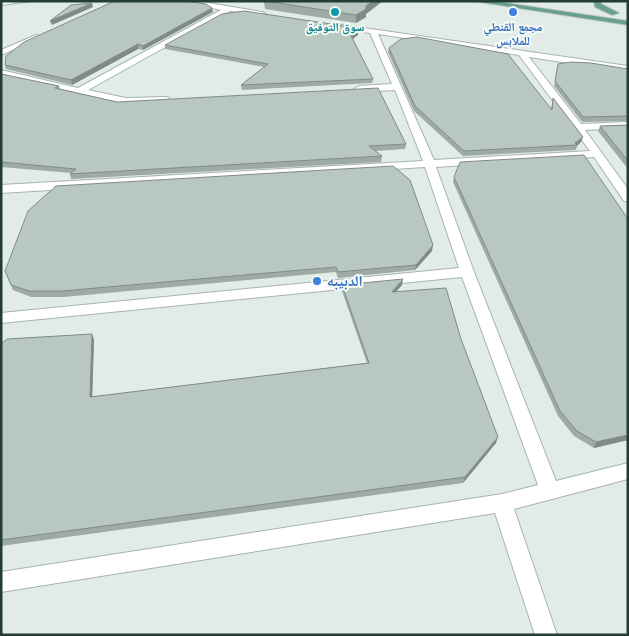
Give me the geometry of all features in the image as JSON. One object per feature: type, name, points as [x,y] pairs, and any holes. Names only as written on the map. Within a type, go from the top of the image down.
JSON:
[{"type":"main road","points":[[476,1],[628,23]]},
{"type":"main road","points":[[532,1],[628,15]]},
{"type":"main road","points":[[598,1],[596,4],[615,13]]},
{"type":"street","points":[[1,3],[28,1]]},
{"type":"street","points":[[182,1],[266,15]]},
{"type":"street","points":[[78,91],[228,9]]},
{"type":"street","points":[[334,25],[628,69]]},
{"type":"street","points":[[373,31],[429,162],[467,272],[550,491]]},
{"type":"street","points":[[1,53],[46,33]]},
{"type":"street","points":[[522,53],[578,127],[628,198]]},
{"type":"street","points":[[1,73],[126,101],[172,100]]},
{"type":"street","points":[[349,90],[398,87]]},
{"type":"street","points":[[578,127],[628,125]]},
{"type":"street","points":[[1,189],[429,162],[597,154]]},
{"type":"street","points":[[1,318],[467,272]]},
{"type":"street","points":[[1,582],[502,503],[628,471]]},
{"type":"street","points":[[502,503],[546,635]]},
{"type":"building","points":[[115,1],[186,1],[206,4],[212,8],[143,46],[138,44],[71,80],[5,65],[6,56],[24,42]]},
{"type":"building","points":[[265,1],[373,1],[366,6],[366,9],[356,15]]},
{"type":"building","points":[[92,3],[50,21],[71,5]]},
{"type":"building","points":[[244,11],[358,28],[358,31],[351,36],[373,79],[241,85],[268,64],[165,45],[222,14]]},
{"type":"building","points":[[417,37],[508,54],[552,110],[553,98],[583,137],[575,143],[577,145],[464,151],[415,106],[389,48],[401,39]]},
{"type":"building","points":[[571,62],[628,69],[628,116],[583,117],[555,81],[558,64]]},
{"type":"building","points":[[1,74],[59,86],[55,88],[117,102],[378,88],[406,144],[369,146],[382,156],[70,174],[76,169],[1,162]]},
{"type":"building","points":[[628,125],[628,161],[600,126]]},
{"type":"building","points":[[584,155],[628,219],[628,435],[596,442],[577,431],[560,411],[454,177],[460,162]]},
{"type":"building","points":[[393,166],[410,180],[433,245],[416,265],[338,272],[336,267],[62,291],[29,291],[11,285],[5,271],[28,211],[56,186]]},
{"type":"building","points":[[403,279],[392,292],[446,288],[461,339],[498,437],[465,477],[1,540],[1,344],[7,339],[92,334],[90,397],[369,363],[342,285]]},
{"type":"place","name":"سوق التوفيق","points":[[335,12]]},
{"type":"place","name":"مجمع القنطي للملابس","points":[[513,12]]},
{"type":"place","name":"الدبيبه","points":[[317,281]]}]
